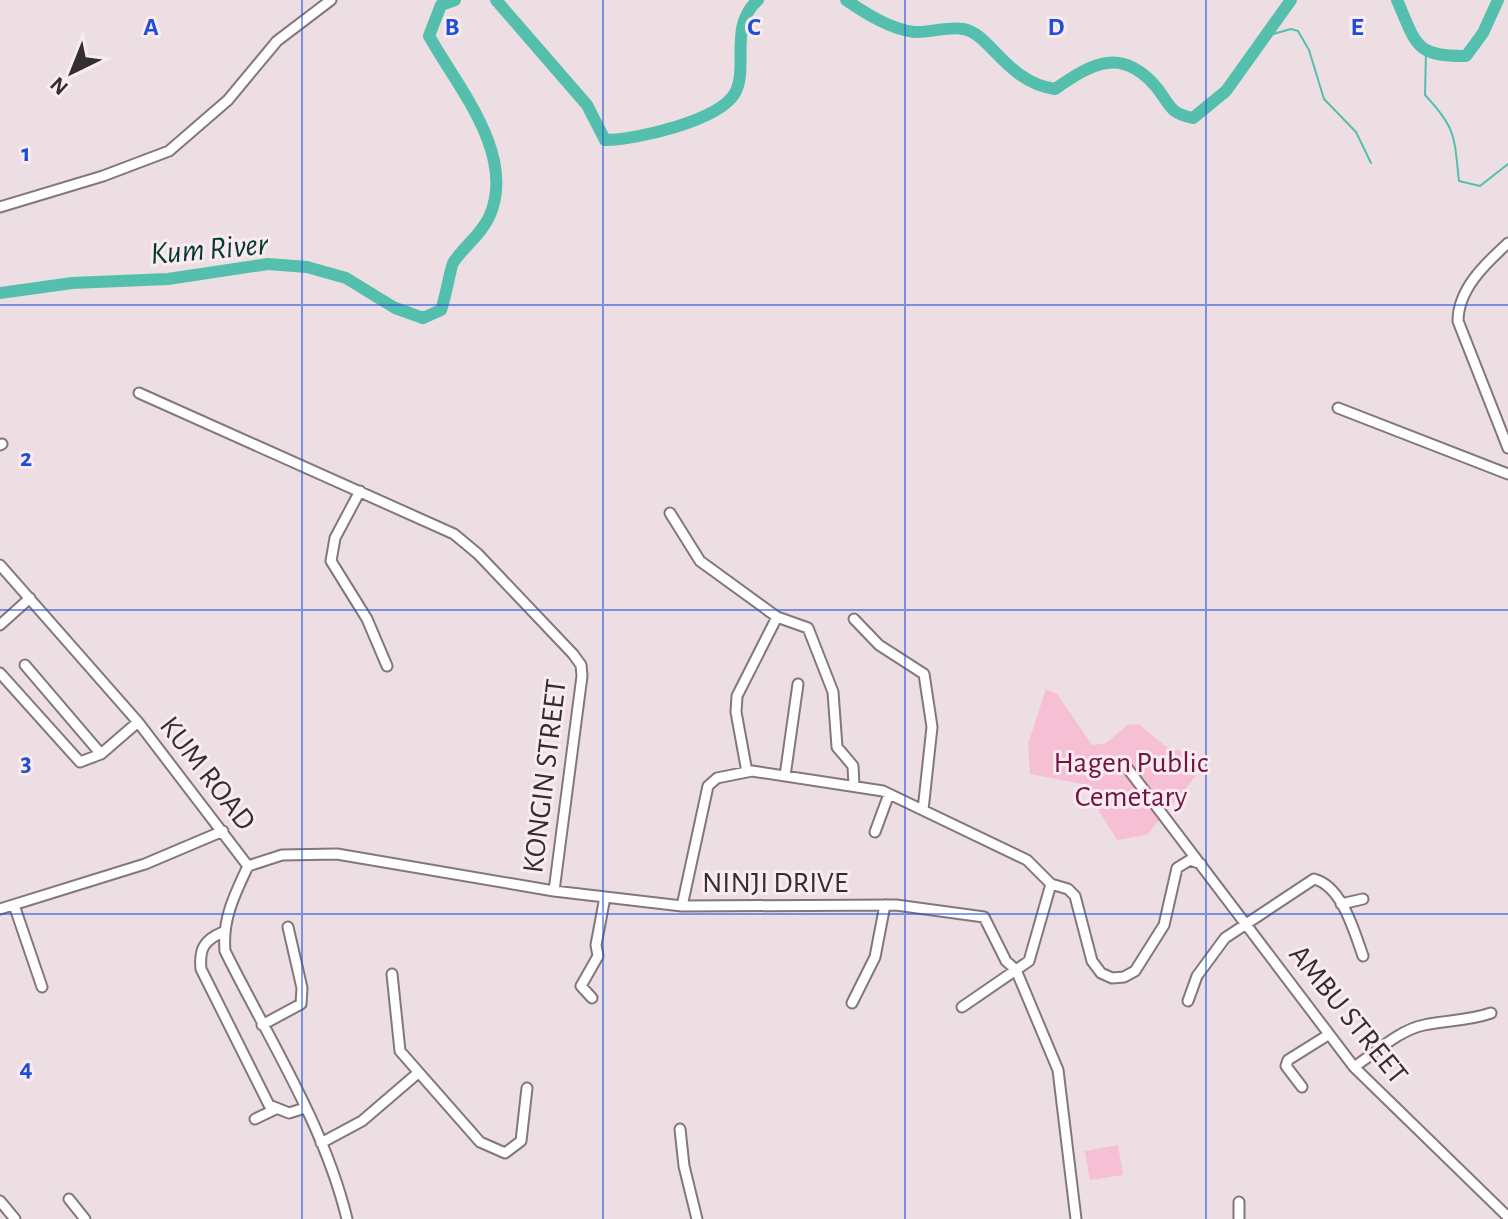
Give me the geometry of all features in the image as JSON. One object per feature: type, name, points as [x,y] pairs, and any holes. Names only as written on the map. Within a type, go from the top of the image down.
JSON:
[{"type":"street","points":[[0,207],[103,176],[169,151],[228,100],[277,41],[331,0]]},
{"type":"street","points":[[1508,243],[1474,275],[1458,312],[1458,321],[1508,448]]},
{"type":"street","name":"KONGIN STREET","points":[[139,393],[360,491],[466,542],[581,665],[554,891]]},
{"type":"street","points":[[1338,408],[1508,474]]},
{"type":"street","points":[[360,491],[335,538],[331,561],[367,619],[387,666]]},
{"type":"street","points":[[670,513],[700,561],[777,617],[808,628],[816,641],[833,692],[837,747],[853,766],[854,786]]},
{"type":"street","name":"KUM ROAD","points":[[0,565],[138,722],[248,866],[234,895],[223,932]]},
{"type":"street","points":[[0,625],[30,598]]},
{"type":"street","points":[[747,772],[736,712],[737,696],[777,617]]},
{"type":"street","points":[[854,619],[879,645],[924,674],[932,727],[923,810]]},
{"type":"street","points":[[25,665],[101,754]]},
{"type":"street","points":[[0,673],[80,762],[101,754],[138,722]]},
{"type":"street","points":[[785,776],[798,684]]},
{"type":"street","name":"AMBU STREET","points":[[1125,765],[1354,1067],[1508,1218]]},
{"type":"street","points":[[682,906],[703,795],[717,778],[747,772],[854,786],[889,794],[1027,860],[1051,884],[1068,889],[1075,896],[1092,961],[1101,973],[1112,978],[1124,977],[1135,971],[1164,925],[1177,868],[1190,860],[1201,864]]},
{"type":"street","points":[[875,832],[889,794]]},
{"type":"street","points":[[0,909],[145,864],[223,831]]},
{"type":"street","name":"NINJI DRIVE","points":[[248,866],[282,855],[337,854],[554,891],[682,906],[885,905],[984,917],[1006,961],[1016,970],[1058,1070],[1076,1219]]},
{"type":"street","points":[[1188,1001],[1213,950],[1247,923],[1314,879],[1329,888],[1341,904],[1363,956]]},
{"type":"street","points":[[962,1007],[1029,961],[1051,884]]},
{"type":"street","points":[[592,998],[581,986],[598,956],[596,945],[605,897]]},
{"type":"street","points":[[1341,904],[1363,899]]},
{"type":"street","points":[[14,905],[42,987]]},
{"type":"street","points":[[852,1003],[875,957],[885,905]]},
{"type":"street","points":[[262,1025],[301,1004],[302,988],[288,927]]},
{"type":"street","points":[[305,1108],[289,1113],[269,1105],[201,969],[200,954],[204,944],[223,932],[225,951],[305,1108],[321,1143],[347,1219]]},
{"type":"street","points":[[392,974],[400,1051],[480,1142],[505,1153],[521,1141],[527,1088]]},
{"type":"street","points":[[1354,1067],[1405,1032],[1422,1025],[1465,1022],[1491,1013]]},
{"type":"street","points":[[1302,1087],[1286,1066],[1288,1060],[1328,1035]]},
{"type":"street","points":[[321,1143],[362,1121],[418,1073]]},
{"type":"street","points":[[255,1119],[276,1109]]},
{"type":"street","points":[[680,1129],[684,1166],[697,1219]]},
{"type":"street","points":[[69,1199],[85,1219]]},
{"type":"street","points":[[0,1201],[15,1219]]},
{"type":"street","points":[[1239,1202],[1239,1219]]},
{"type":"green space","name":"Hagen Public Cemetary","points":[[1046,689],[1057,694],[1092,745],[1106,743],[1129,724],[1140,725],[1165,746],[1198,757],[1200,768],[1194,778],[1147,835],[1117,840],[1082,784],[1030,774],[1028,744]]},
{"type":"green space","points":[[1118,1145],[1123,1175],[1090,1180],[1085,1151]]},
{"type":"waterway","name":"Kum River","points":[[0,293],[72,283],[168,279],[268,264],[307,267],[346,278],[395,308],[423,318],[441,310],[453,263],[487,222],[496,192],[490,145],[480,121],[429,36],[441,5],[455,0]]},
{"type":"waterway","name":"Kum River","points":[[496,0],[587,105],[605,140],[636,137],[675,127],[726,103],[739,83],[744,22],[758,0]]},
{"type":"waterway","name":"Kum River","points":[[846,0],[896,28],[914,32],[957,28],[973,32],[1011,68],[1038,85],[1055,89],[1094,66],[1119,63],[1132,67],[1157,88],[1175,111],[1193,118],[1226,91],[1291,0]]},
{"type":"waterway","name":"Kum River","points":[[1397,0],[1419,44],[1426,50],[1449,56],[1466,56],[1483,33],[1498,0]]},
{"type":"waterway","points":[[1266,36],[1291,29],[1298,31],[1309,50],[1324,99],[1356,132],[1371,163]]},
{"type":"waterway","points":[[1426,51],[1425,95],[1449,126],[1459,181],[1480,186],[1508,164]]}]
